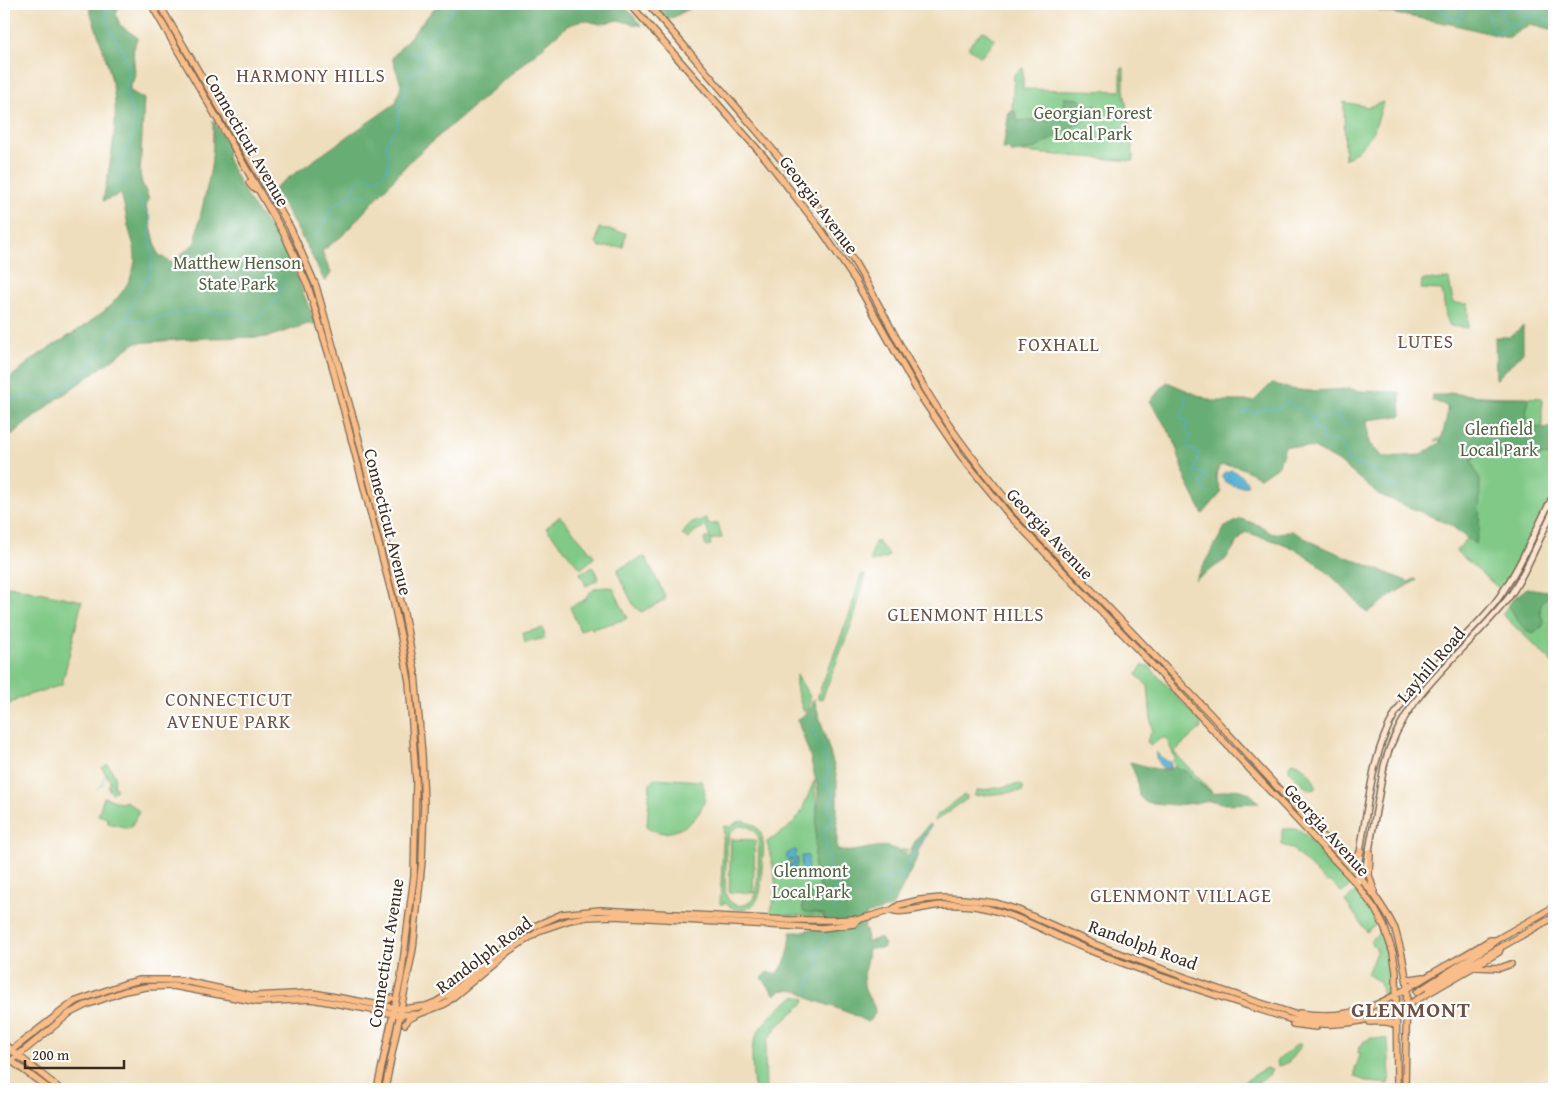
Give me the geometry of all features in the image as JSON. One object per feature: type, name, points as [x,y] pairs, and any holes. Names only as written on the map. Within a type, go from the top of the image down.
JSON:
[{"type":"main road","name":"Connecticut Avenue","points":[[151,4],[246,162],[267,190],[291,229],[316,286],[395,576],[415,673],[424,781],[422,861],[413,949],[402,1012],[385,1089]]},
{"type":"main road","name":"Connecticut Avenue","points":[[160,4],[284,234],[311,294],[330,356],[392,595],[409,682],[416,780],[414,876],[407,941],[377,1089]]},
{"type":"main road","name":"Georgia Avenue","points":[[630,4],[766,159],[822,231],[856,280],[919,394],[961,456],[987,489],[1010,516],[1375,896],[1395,929],[1406,976],[1405,1089]]},
{"type":"main road","name":"Georgia Avenue","points":[[648,4],[774,150],[823,213],[867,283],[917,376],[950,428],[991,481],[1017,512],[1213,717],[1358,879],[1384,926],[1393,953],[1396,972],[1397,1089]]},
{"type":"main road","points":[[249,183],[260,192]]},
{"type":"main road","name":"Layhill Road","points":[[1358,879],[1370,790],[1378,755],[1394,715],[1425,674],[1482,619],[1495,603],[1508,585],[1554,494]]},
{"type":"main road","name":"Layhill Road","points":[[1358,879],[1365,873],[1384,766],[1399,726],[1413,703],[1437,674],[1478,633],[1511,596],[1554,509]]},
{"type":"main road","points":[[1343,860],[1354,860],[1361,850]]},
{"type":"main road","points":[[1370,852],[1369,875],[1375,896]]},
{"type":"main road","name":"Randolph Road","points":[[402,1012],[436,1002],[477,971],[524,931],[562,914],[600,910],[789,920],[857,920],[892,910],[898,904],[942,898],[996,903],[1018,910],[1094,944],[1263,1005],[1303,1017],[1324,1020],[1359,1017],[1386,1010],[1350,1024],[1313,1024],[1289,1019],[1084,948],[996,911],[946,904],[897,913],[892,910]]},
{"type":"main road","points":[[1554,907],[1496,940],[1418,993],[1554,917]]},
{"type":"main road","name":"Randolph Road","points":[[4,1067],[70,1013],[125,991],[146,987],[173,986],[258,1002],[311,1000],[417,1015],[445,1004],[525,939],[541,930],[570,920],[614,916],[822,928],[846,926],[854,924],[857,920]]},
{"type":"main road","points":[[1263,1005],[1302,1014],[1338,1015],[1364,1010],[1396,996],[1490,940],[1496,940]]},
{"type":"main road","points":[[1370,1022],[1406,1006],[1499,952],[1501,947]]},
{"type":"main road","points":[[1467,971],[1479,966],[1498,968],[1511,964]]},
{"type":"main road","points":[[1406,976],[1411,979],[1428,976]]},
{"type":"main road","name":"Randolph Road","points":[[4,1055],[74,1002],[140,980],[180,980],[254,996],[314,993],[381,1005],[394,1011]]},
{"type":"main road","points":[[381,1005],[391,998]]},
{"type":"main road","points":[[1229,999],[1293,1024],[1307,1027],[1344,1027],[1370,1022],[1387,1022],[1393,1023],[1396,1026]]},
{"type":"main road","points":[[405,1024],[408,1019],[417,1015]]},
{"type":"main road","points":[[4,1044],[60,1089]]},
{"type":"main road","points":[[4,1055],[50,1089]]},
{"type":"green space","name":"Matthew Henson State Park","points":[[88,4],[120,4],[116,14],[120,25],[138,38],[134,47],[135,75],[129,90],[144,99],[140,174],[149,199],[146,206],[158,254],[171,263],[195,243],[211,167],[213,120],[229,147],[227,158],[247,197],[287,252],[316,325],[308,324],[268,337],[205,338],[135,343],[52,403],[4,441],[4,384],[33,359],[79,330],[109,307],[121,293],[130,278],[135,261],[121,194],[103,201],[114,138],[115,101],[108,64]]},
{"type":"green space","points":[[438,4],[623,4],[642,26],[618,20],[600,24],[584,20],[567,26],[413,158],[342,236],[322,251],[331,273],[325,282],[274,188],[396,103],[401,84],[392,58]]},
{"type":"green space","points":[[652,4],[699,4],[668,20]]},
{"type":"green space","points":[[1380,4],[1549,4],[1554,9],[1554,30],[1530,24],[1508,38],[1451,24],[1379,11]]},
{"type":"green space","points":[[984,31],[995,40],[981,57],[968,47]]},
{"type":"green space","name":"Georgian Forest Local Park","points":[[1023,68],[1023,89],[1121,91],[1121,68],[1124,68],[1124,89],[1134,161],[1010,151],[1014,74]]},
{"type":"green space","points":[[1064,98],[1079,99],[1084,105],[1096,105],[1095,114],[1036,148],[1012,153],[1008,149],[1003,149],[1009,112],[1015,111],[1017,121],[1051,119],[1052,110],[1065,109]]},
{"type":"green space","points":[[1344,102],[1368,107],[1383,102],[1374,128],[1366,142],[1345,160]]},
{"type":"green space","points":[[599,228],[626,233],[623,247],[600,247],[596,244]]},
{"type":"green space","points":[[1449,279],[1453,303],[1468,304],[1468,328],[1450,326],[1446,317],[1442,290],[1421,289],[1422,280]]},
{"type":"green space","points":[[1523,326],[1523,352],[1496,380],[1495,337],[1510,337]]},
{"type":"green space","points":[[1167,382],[1212,401],[1254,401],[1272,383],[1290,389],[1309,391],[1351,389],[1400,392],[1401,416],[1367,420],[1369,443],[1382,457],[1421,455],[1441,442],[1449,407],[1432,400],[1432,395],[1447,395],[1448,393],[1491,397],[1528,397],[1525,427],[1554,428],[1554,455],[1520,457],[1479,454],[1471,460],[1480,480],[1479,531],[1475,544],[1449,524],[1378,494],[1338,461],[1314,448],[1285,446],[1279,465],[1260,478],[1236,466],[1219,466],[1216,477],[1221,493],[1203,514],[1187,483],[1174,440],[1150,401]]},
{"type":"green space","name":"Glenfield Local Park","points":[[1447,395],[1542,398],[1542,435],[1554,436],[1554,498],[1515,579],[1503,592],[1456,551],[1471,534],[1450,442],[1435,441],[1447,433]]},
{"type":"green space","points":[[560,516],[595,557],[581,569],[546,528]]},
{"type":"green space","points":[[706,518],[709,525],[718,523],[722,538],[710,540],[711,545],[706,546],[705,538],[710,538],[706,526],[695,531],[689,539],[682,535],[690,524]]},
{"type":"green space","points":[[1241,519],[1261,526],[1272,534],[1292,531],[1320,546],[1409,582],[1414,579],[1417,580],[1396,592],[1367,613],[1333,577],[1303,554],[1282,543],[1245,532],[1225,560],[1195,580],[1225,527]]},
{"type":"green space","points":[[875,542],[878,542],[889,554],[888,557],[872,562],[870,560]]},
{"type":"green space","points":[[643,557],[646,558],[665,596],[665,600],[641,612],[634,606],[618,574],[618,569]]},
{"type":"green space","points":[[593,567],[599,579],[586,586],[580,573]]},
{"type":"green space","points":[[865,574],[854,618],[822,699],[818,699],[850,613],[861,575]]},
{"type":"green space","points":[[4,585],[82,601],[62,685],[22,697],[4,707]]},
{"type":"green space","points":[[596,588],[613,588],[627,617],[626,619],[592,629],[590,626],[580,631],[570,607],[586,599],[588,594]]},
{"type":"green space","points":[[1527,588],[1554,592],[1554,598],[1547,598],[1541,603],[1540,613],[1544,622],[1542,627],[1533,633],[1519,622],[1509,606],[1512,600]]},
{"type":"green space","points":[[1526,591],[1554,596],[1554,664],[1502,614],[1515,597]]},
{"type":"green space","points":[[543,628],[545,638],[525,643],[523,633]]},
{"type":"green space","points":[[1142,666],[1149,666],[1201,723],[1201,728],[1174,752],[1213,793],[1192,779],[1189,773],[1175,767],[1173,760],[1175,758],[1166,738],[1162,738],[1150,745],[1147,741],[1152,730],[1148,686],[1136,675]]},
{"type":"green space","points":[[797,675],[809,695],[810,702],[805,711],[797,692]]},
{"type":"green space","points":[[814,699],[837,781],[837,850],[850,851],[883,846],[908,855],[916,840],[929,824],[931,826],[892,907],[866,915],[864,930],[866,930],[867,943],[880,937],[885,945],[883,948],[868,949],[864,985],[875,1013],[867,1022],[852,1014],[811,999],[800,991],[782,990],[775,995],[762,978],[768,972],[776,975],[783,965],[789,950],[791,932],[822,927],[824,914],[803,912],[802,900],[804,893],[821,891],[814,868],[818,791],[810,756],[797,719],[805,714]]},
{"type":"green space","points":[[1130,762],[1164,770],[1175,767],[1189,773],[1192,779],[1214,794],[1238,789],[1249,793],[1259,803],[1226,804],[1213,801],[1175,805],[1145,802],[1139,796],[1137,779]]},
{"type":"green space","points":[[1293,762],[1301,765],[1308,772],[1315,783],[1315,789],[1309,790],[1289,771],[1289,765]]},
{"type":"green space","points":[[108,764],[115,776],[114,785],[117,790],[112,793],[108,788],[110,781],[102,768]]},
{"type":"green space","points":[[655,778],[701,781],[705,792],[703,804],[698,814],[689,823],[679,829],[668,832],[657,832],[647,826],[650,784]]},
{"type":"green space","name":"Glenmont Local Park","points":[[814,781],[817,811],[831,853],[867,856],[908,849],[871,906],[825,917],[770,914],[775,893],[775,877],[767,842],[787,829],[800,815]]},
{"type":"green space","points":[[1021,784],[1023,791],[974,796],[977,791]]},
{"type":"green space","points":[[964,795],[967,796],[967,799],[935,821],[936,816]]},
{"type":"green space","points":[[104,797],[121,803],[126,801],[139,811],[131,827],[108,823],[107,818],[98,815]]},
{"type":"green space","points":[[743,821],[756,827],[760,831],[763,846],[760,891],[756,902],[742,910],[734,909],[724,902],[724,904],[720,904],[724,826],[729,828],[737,822]],"holes":[[[739,826],[746,826],[752,829],[759,840],[758,875],[753,899],[745,904],[736,905],[726,895],[725,884],[729,837],[730,833]]]},
{"type":"green space","points":[[1282,829],[1298,829],[1303,832],[1350,883],[1349,887],[1342,893],[1331,882],[1327,883],[1291,848],[1282,845]]},
{"type":"green space","points":[[731,839],[755,840],[753,893],[729,892]]},
{"type":"green space","points":[[1358,892],[1378,923],[1367,932],[1345,901]]},
{"type":"green space","points":[[1381,932],[1388,951],[1394,985],[1391,993],[1383,997],[1380,982],[1367,974],[1377,950],[1370,940]]},
{"type":"green space","points":[[795,996],[804,998],[805,1002],[778,1026],[768,1039],[765,1052],[766,1089],[754,1089],[752,1054],[756,1035],[780,1007]]},
{"type":"green space","points":[[1371,1038],[1388,1039],[1390,1077],[1388,1084],[1369,1082],[1355,1077],[1355,1069],[1361,1053],[1358,1053],[1359,1046],[1362,1046],[1363,1042]]},
{"type":"green space","points":[[1299,1043],[1301,1045],[1292,1059],[1286,1064],[1278,1066],[1277,1061]]},
{"type":"green space","points":[[1266,1068],[1272,1070],[1269,1075],[1247,1089],[1233,1089]]},
{"type":"water","points":[[1231,470],[1241,475],[1248,484],[1246,486],[1236,486],[1225,481],[1222,478],[1224,473]]},
{"type":"water","points":[[1156,752],[1171,763],[1170,768],[1163,768],[1160,765],[1156,759]]},
{"type":"water","points":[[794,850],[797,851],[794,857],[798,859],[796,868],[789,867],[790,864],[795,864],[792,859],[789,862],[787,860],[787,854]]},
{"type":"water","points":[[802,856],[808,856],[807,881],[794,880],[795,871],[801,871]]},
{"type":"waterway","points":[[107,4],[107,21],[123,52],[128,68],[126,91],[134,118],[131,144],[127,146],[119,172],[120,179],[127,182]]},
{"type":"waterway","points":[[312,240],[329,217],[330,208],[350,195],[358,180],[365,176],[378,179],[386,170],[388,166],[386,141],[397,128],[400,104],[407,91],[409,74],[422,69],[423,65],[418,58],[422,53],[424,45],[422,41],[436,32],[442,20],[451,14],[457,4]]},
{"type":"waterway","points":[[664,9],[674,4]]},
{"type":"waterway","points":[[1430,4],[1455,20],[1461,19],[1462,11],[1465,7],[1470,5],[1481,7],[1488,12],[1492,29],[1498,32],[1534,16],[1540,16],[1554,24]]},
{"type":"waterway","points":[[1495,4],[1509,26]]},
{"type":"waterway","points":[[1499,11],[1512,7],[1527,17]]},
{"type":"waterway","points":[[407,53],[415,54],[417,57]]},
{"type":"waterway","points":[[351,195],[367,196]]},
{"type":"waterway","points":[[127,318],[134,299],[149,276],[153,252],[150,243],[151,218],[136,196]]},
{"type":"waterway","points":[[4,411],[9,402],[17,398],[28,397],[48,400],[67,387],[89,370],[96,354],[115,328],[127,318],[134,321],[148,322],[187,311],[207,311],[220,314],[226,312],[241,313],[254,320],[273,305],[286,280]]},
{"type":"waterway","points":[[1186,395],[1185,409],[1180,416],[1181,419],[1187,420],[1186,431],[1191,436],[1187,447],[1199,454],[1194,472],[1202,472],[1207,477],[1200,483],[1205,491]]},
{"type":"waterway","points":[[1243,415],[1247,411],[1253,411],[1253,414],[1256,414],[1260,409],[1279,408],[1288,402],[1308,413],[1312,420],[1323,417],[1328,419],[1336,412],[1343,424],[1351,422]]},
{"type":"waterway","points":[[1313,419],[1314,427],[1317,431],[1321,430],[1323,441],[1338,441],[1346,451],[1346,461],[1372,469],[1388,487],[1393,485],[1398,490]]},
{"type":"waterway","points":[[810,720],[815,736],[824,748],[824,757],[829,775],[826,778],[828,788],[834,793],[828,810],[832,815],[832,822],[824,830],[826,843],[824,851],[830,858],[828,865],[836,887],[833,892],[836,899],[834,910],[836,911]]},
{"type":"waterway","points":[[97,788],[102,785],[104,777]]},
{"type":"waterway","points":[[888,901],[885,887],[880,882],[884,879],[903,876],[916,849],[930,827]]},
{"type":"waterway","points":[[808,992],[810,980],[816,971],[820,948],[826,935]]},
{"type":"waterway","points":[[802,942],[810,952],[817,956]]},
{"type":"tunnel","points":[[1386,1013],[1418,994]]},
{"type":"tunnel","points":[[1385,1008],[1408,996]]},
{"type":"district","name":"HARMONY HILLS","points":[[311,75]]},
{"type":"district","name":"LUTES","points":[[1426,341]]},
{"type":"district","name":"FOXHALL","points":[[1059,344]]},
{"type":"district","name":"GLENMONT HILLS","points":[[966,614]]},
{"type":"district","name":"CONNECTICUT AVENUE PARK","points":[[229,710]]},
{"type":"district","name":"GLENMONT VILLAGE","points":[[1181,895]]},
{"type":"district","name":"GLENMONT","points":[[1411,1009]]}]
